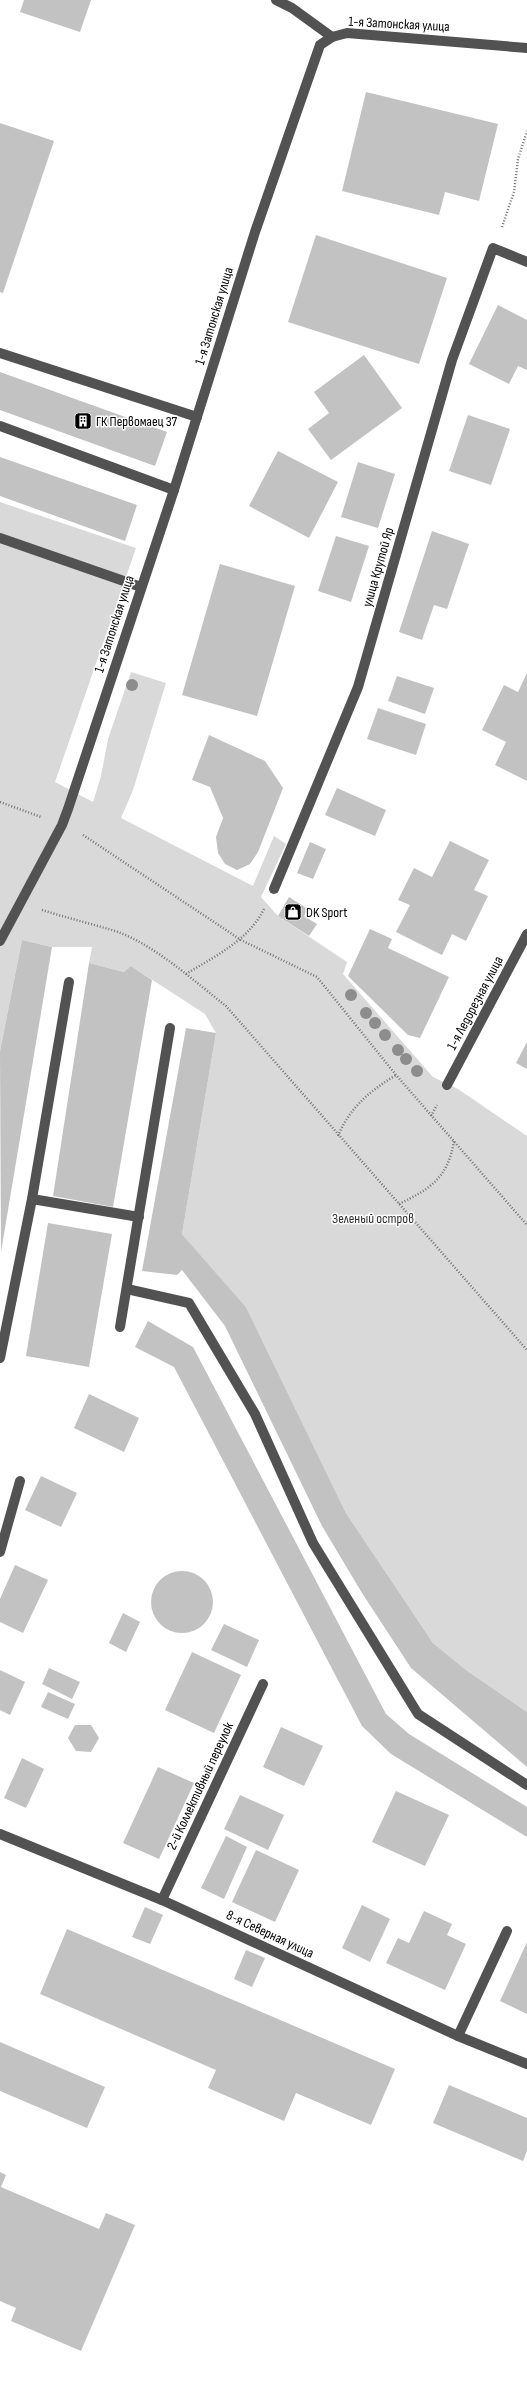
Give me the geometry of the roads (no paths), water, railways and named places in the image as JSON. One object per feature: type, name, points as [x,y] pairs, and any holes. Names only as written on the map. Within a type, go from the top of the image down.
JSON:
[{"type":"street","points":[[276,0],[292,8],[332,37]]},
{"type":"street","name":"1-я Затонская улица","points":[[0,941],[62,825],[72,797],[174,490],[255,232],[320,45],[332,37],[347,34],[527,48]]},
{"type":"street","name":"улица Крутой Яр","points":[[274,889],[358,687],[452,360],[493,248],[527,262]]},
{"type":"street","points":[[0,353],[197,417]]},
{"type":"street","points":[[0,426],[174,490]]},
{"type":"street","points":[[0,538],[142,587]]},
{"type":"street","name":"1-я Ледорезная улица","points":[[447,1085],[527,934]]},
{"type":"street","points":[[0,1358],[32,1199],[69,982]]},
{"type":"street","points":[[120,1327],[170,1028]]},
{"type":"street","points":[[32,1199],[139,1217]]},
{"type":"street","points":[[127,1289],[189,1303],[255,1414],[313,1543],[418,1714],[527,1785]]},
{"type":"street","points":[[0,1552],[20,1481]]},
{"type":"street","name":"2-й Коллективный переулок","points":[[162,1900],[263,1684]]},
{"type":"street","name":"8-я Северная улица","points":[[0,1834],[162,1900],[458,2036],[527,2064]]},
{"type":"street","points":[[458,2036],[507,1931]]},
{"type":"place","name":"ГК Первомаец 37","points":[[83,421]]},
{"type":"place","name":"DK Sport","points":[[293,912]]},
{"type":"park label","name":"Зеленый остров","points":[[373,1218]]}]
